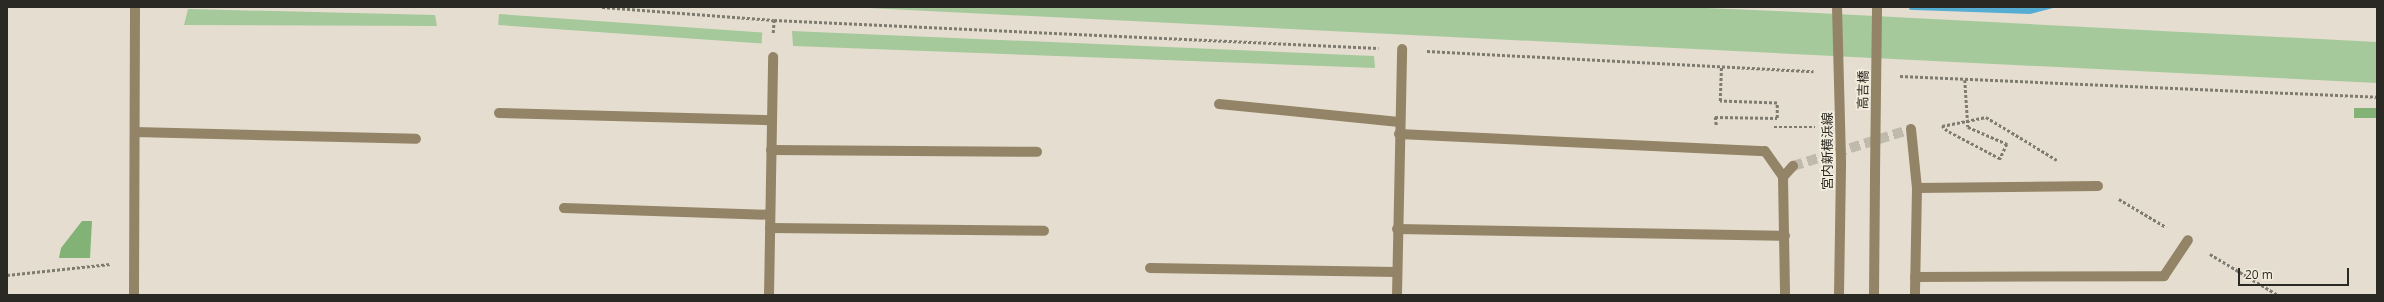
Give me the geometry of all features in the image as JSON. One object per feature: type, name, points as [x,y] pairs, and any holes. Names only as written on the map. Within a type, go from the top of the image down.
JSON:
[{"type":"street","points":[[134,295],[135,7]]},
{"type":"street","name":"宮内新横浜線","points":[[1837,7],[1841,161],[1839,295]]},
{"type":"street","name":"高吉橋","points":[[1874,295],[1877,7]]},
{"type":"street","points":[[1397,295],[1397,229],[1402,50]]},
{"type":"street","points":[[769,295],[773,57]]},
{"type":"street","points":[[1219,104],[1400,122]]},
{"type":"street","points":[[499,114],[772,120]]},
{"type":"street","points":[[1911,129],[1917,188],[1915,295]]},
{"type":"street","points":[[135,132],[416,140]]},
{"type":"street","points":[[1399,134],[1765,150],[1783,177],[1786,236],[1785,295]]},
{"type":"street","points":[[771,150],[1038,152]]},
{"type":"street","points":[[1783,177],[1793,166]]},
{"type":"street","points":[[1917,188],[2098,186]]},
{"type":"street","points":[[564,208],[770,215]]},
{"type":"street","points":[[770,228],[1044,231]]},
{"type":"street","points":[[1397,229],[1786,236]]},
{"type":"street","points":[[1915,277],[2164,276],[2188,240]]},
{"type":"street","points":[[1150,268],[1397,272]]},
{"type":"path","points":[[602,7],[774,20],[1816,71]]},
{"type":"path","points":[[1716,128],[1715,117],[1777,118],[1777,104],[1720,101],[1722,66]]},
{"type":"path","points":[[1894,76],[2377,97]]},
{"type":"path","points":[[1947,131],[2000,159],[2007,144],[1968,127],[1965,80]]},
{"type":"path","points":[[7,275],[134,262]]},
{"type":"green space","points":[[848,7],[1682,7],[1777,11],[2377,42],[2377,83]]},
{"type":"green space","points":[[188,9],[435,15],[437,26],[184,25]]},
{"type":"green space","points":[[499,14],[762,32],[762,43],[498,25]]},
{"type":"green space","points":[[792,31],[1374,56],[1375,68],[793,46]]},
{"type":"green space","points":[[2354,108],[2377,108],[2377,118],[2354,118]]},
{"type":"green space","points":[[82,221],[92,221],[90,258],[59,258],[61,248]]},
{"type":"water","points":[[1827,7],[2057,7],[2030,14]]},
{"type":"pier","points":[[1825,7],[1909,7],[1910,12],[1827,9]]},
{"type":"tunnel","points":[[1793,166],[1911,129]]}]
